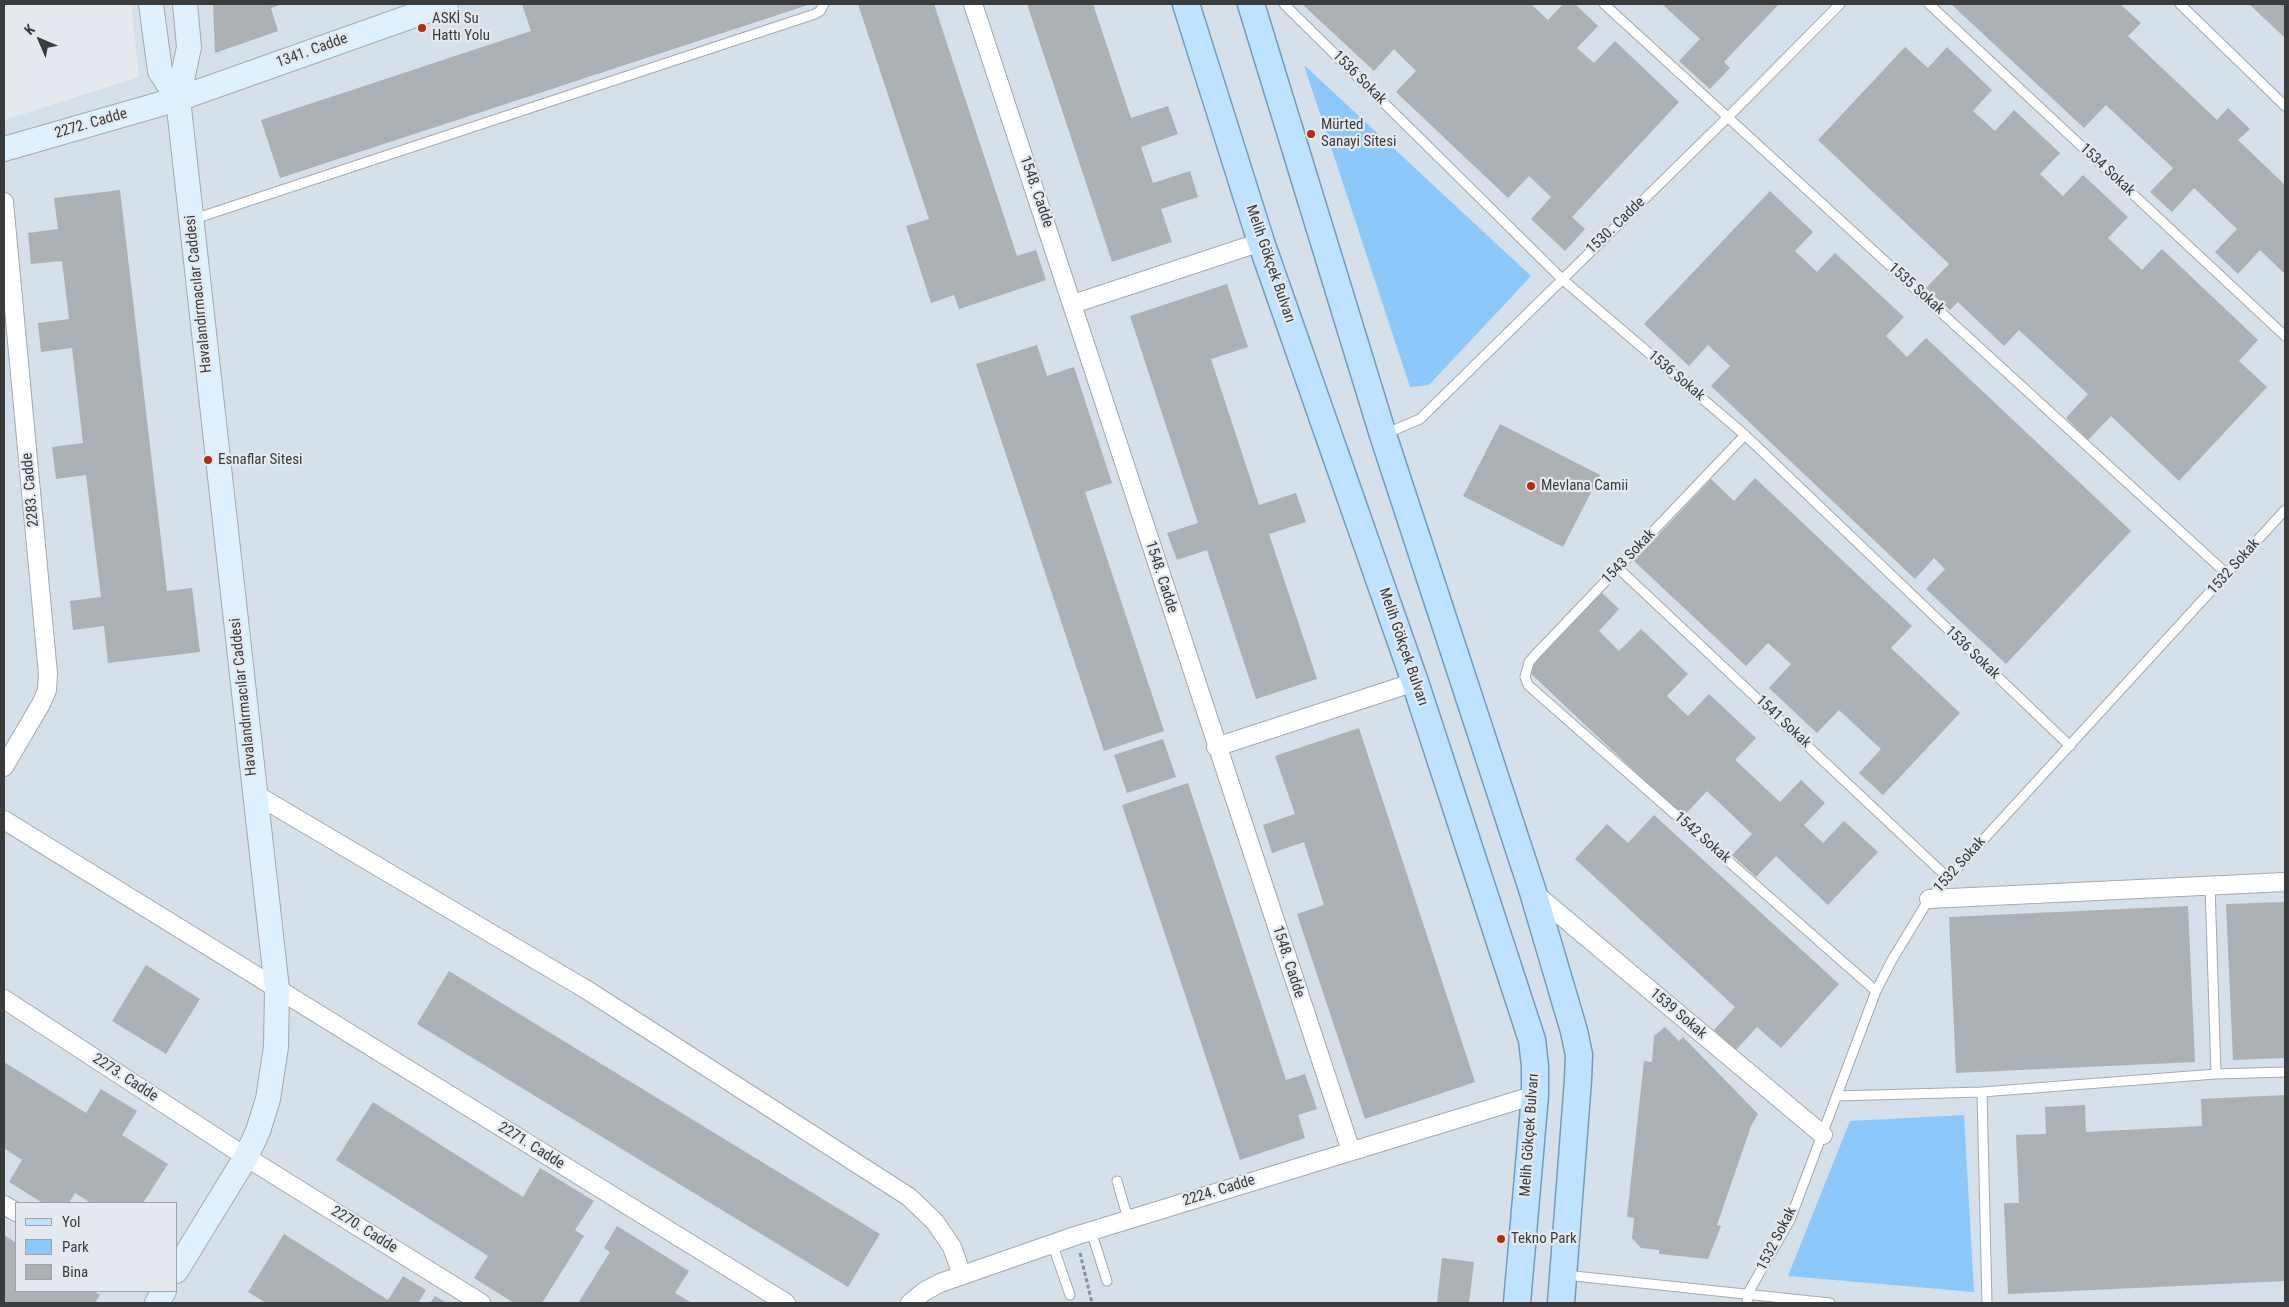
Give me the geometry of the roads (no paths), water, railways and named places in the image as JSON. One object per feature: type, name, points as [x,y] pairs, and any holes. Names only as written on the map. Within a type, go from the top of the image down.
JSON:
[{"type":"main road","name":"Melih Gökçek Bulvarı","points":[[1186,4],[1261,242],[1416,682],[1532,1040],[1535,1066],[1535,1095],[1517,1303]]},
{"type":"main road","points":[[1251,4],[1383,435],[1533,892],[1574,1031],[1579,1055],[1561,1303]]},
{"type":"street","name":"Havalandırmacılar Caddesi","points":[[150,4],[160,71],[178,99]]},
{"type":"street","name":"Havalandırmacılar Caddesi","points":[[178,1269],[246,1157],[258,1131],[268,1098],[276,1047],[277,989],[178,99],[189,47],[185,4]]},
{"type":"street","name":"1341. Cadde","points":[[178,99],[446,4]]},
{"type":"street","name":"1548. Cadde","points":[[973,4],[1350,1151]]},
{"type":"street","name":"2272. Cadde","points":[[4,149],[178,99]]},
{"type":"street","name":"2283. Cadde","points":[[4,202],[48,674],[46,690],[41,704],[4,766]]},
{"type":"street","points":[[1073,304],[1261,242]]},
{"type":"street","points":[[1216,747],[1416,682]]},
{"type":"street","points":[[255,794],[587,990],[909,1197],[936,1222],[952,1247],[962,1275]]},
{"type":"street","name":"2271. Cadde","points":[[4,820],[786,1303]]},
{"type":"street","points":[[1929,899],[2285,882]]},
{"type":"street","name":"1539 Sokak","points":[[1533,892],[1823,1135]]},
{"type":"street","name":"2273. Cadde","points":[[4,999],[246,1157]]},
{"type":"street","name":"2224. Cadde","points":[[910,1303],[933,1287],[1052,1243],[1535,1095]]},
{"type":"street","name":"2270. Cadde","points":[[246,1157],[481,1303]]},
{"type":"street","points":[[4,1205],[15,1211]]},
{"type":"lane","points":[[191,219],[814,14],[820,11],[824,4]]},
{"type":"lane","name":"1536 Sokak","points":[[1284,4],[1562,279],[1745,435],[2070,746]]},
{"type":"lane","name":"1535 Sokak","points":[[1604,4],[2227,574]]},
{"type":"lane","name":"1530. Cadde","points":[[1383,435],[1420,419],[1728,117],[1840,4]]},
{"type":"lane","name":"1534 Sokak","points":[[1929,4],[2285,336]]},
{"type":"lane","points":[[2180,4],[2285,106]]},
{"type":"lane","name":"1543 Sokak","points":[[1528,685],[1525,677],[1530,662],[1745,435]]},
{"type":"lane","name":"1532 Sokak","points":[[1748,1293],[1790,1220],[1876,991],[1892,960],[1929,899],[1947,877],[2070,746],[2285,510]]},
{"type":"lane","name":"1541 Sokak","points":[[1618,568],[1947,877]]},
{"type":"lane","name":"1542 Sokak","points":[[1528,685],[1876,991]]},
{"type":"lane","points":[[2210,885],[2216,1074]]},
{"type":"lane","points":[[1837,1096],[1982,1092],[2216,1074],[2285,1072]]},
{"type":"lane","points":[[1982,1092],[1987,1303]]},
{"type":"lane","points":[[1117,1181],[1128,1219]]},
{"type":"lane","points":[[1083,1233],[1107,1281]]},
{"type":"lane","points":[[1052,1243],[1070,1294]]},
{"type":"lane","points":[[1563,1275],[1830,1303]]},
{"type":"lane","points":[[1747,1303],[1748,1293]]},
{"type":"place","name":"ASKİ Su Hattı Yolu","points":[[422,28]]},
{"type":"place","name":"Mürted Sanayi Sitesi","points":[[1311,134]]},
{"type":"place","name":"Esnaflar Sitesi","points":[[208,460]]},
{"type":"place","name":"Mevlana Camii","points":[[1531,486]]},
{"type":"place","name":"Tekno Park","points":[[1501,1239]]}]
